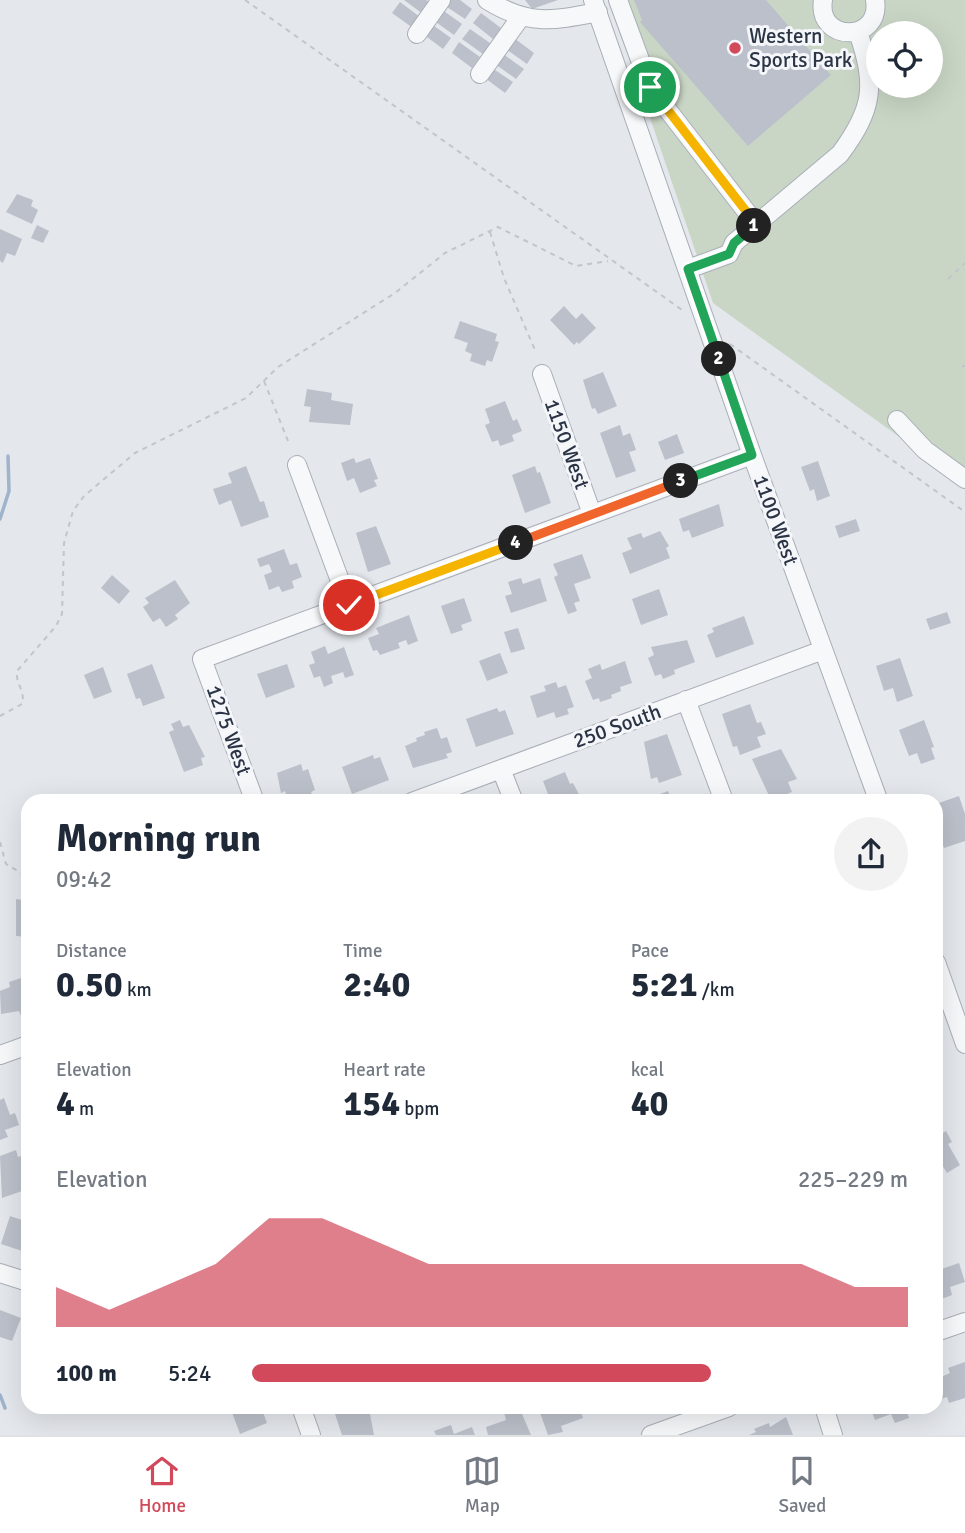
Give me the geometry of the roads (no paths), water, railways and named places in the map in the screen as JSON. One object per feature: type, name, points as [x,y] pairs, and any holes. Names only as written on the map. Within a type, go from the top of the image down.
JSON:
[{"type":"street","points":[[417,34],[441,0]]},
{"type":"street","points":[[618,0],[650,87],[756,224]]},
{"type":"street","points":[[823,0],[822,12],[830,26],[845,34],[858,32],[873,20],[875,0]]},
{"type":"street","points":[[497,3],[520,18],[551,22],[596,6]]},
{"type":"street","name":"1100 West","points":[[596,6],[752,455],[876,794]]},
{"type":"street","points":[[480,74],[520,18]]},
{"type":"street","points":[[688,269],[729,254],[734,243],[840,154],[857,130],[869,103],[870,71],[858,32]]},
{"type":"street","name":"1150 West","points":[[542,374],[593,514]]},
{"type":"street","points":[[897,420],[925,450],[965,479]]},
{"type":"street","points":[[297,464],[349,605],[752,455]]},
{"type":"street","name":"1275 West","points":[[252,794],[202,659],[349,605]]},
{"type":"street","name":"250 South","points":[[434,794],[823,650]]},
{"type":"street","points":[[686,700],[720,794]]},
{"type":"street","points":[[501,769],[511,794]]},
{"type":"street","points":[[943,982],[965,1044]]},
{"type":"street","points":[[0,1055],[21,1048]]},
{"type":"street","points":[[0,1273],[21,1280]]},
{"type":"street","points":[[943,1330],[965,1322]]},
{"type":"street","points":[[304,1414],[312,1435]]},
{"type":"street","points":[[651,1435],[710,1414]]},
{"type":"street","points":[[826,1414],[833,1435]]},
{"type":"waterway","points":[[0,519],[9,491],[8,456]]},
{"type":"waterway","points":[[0,1395],[5,1408]]},
{"type":"place","name":"Western Sports Park","points":[[735,48]]}]
